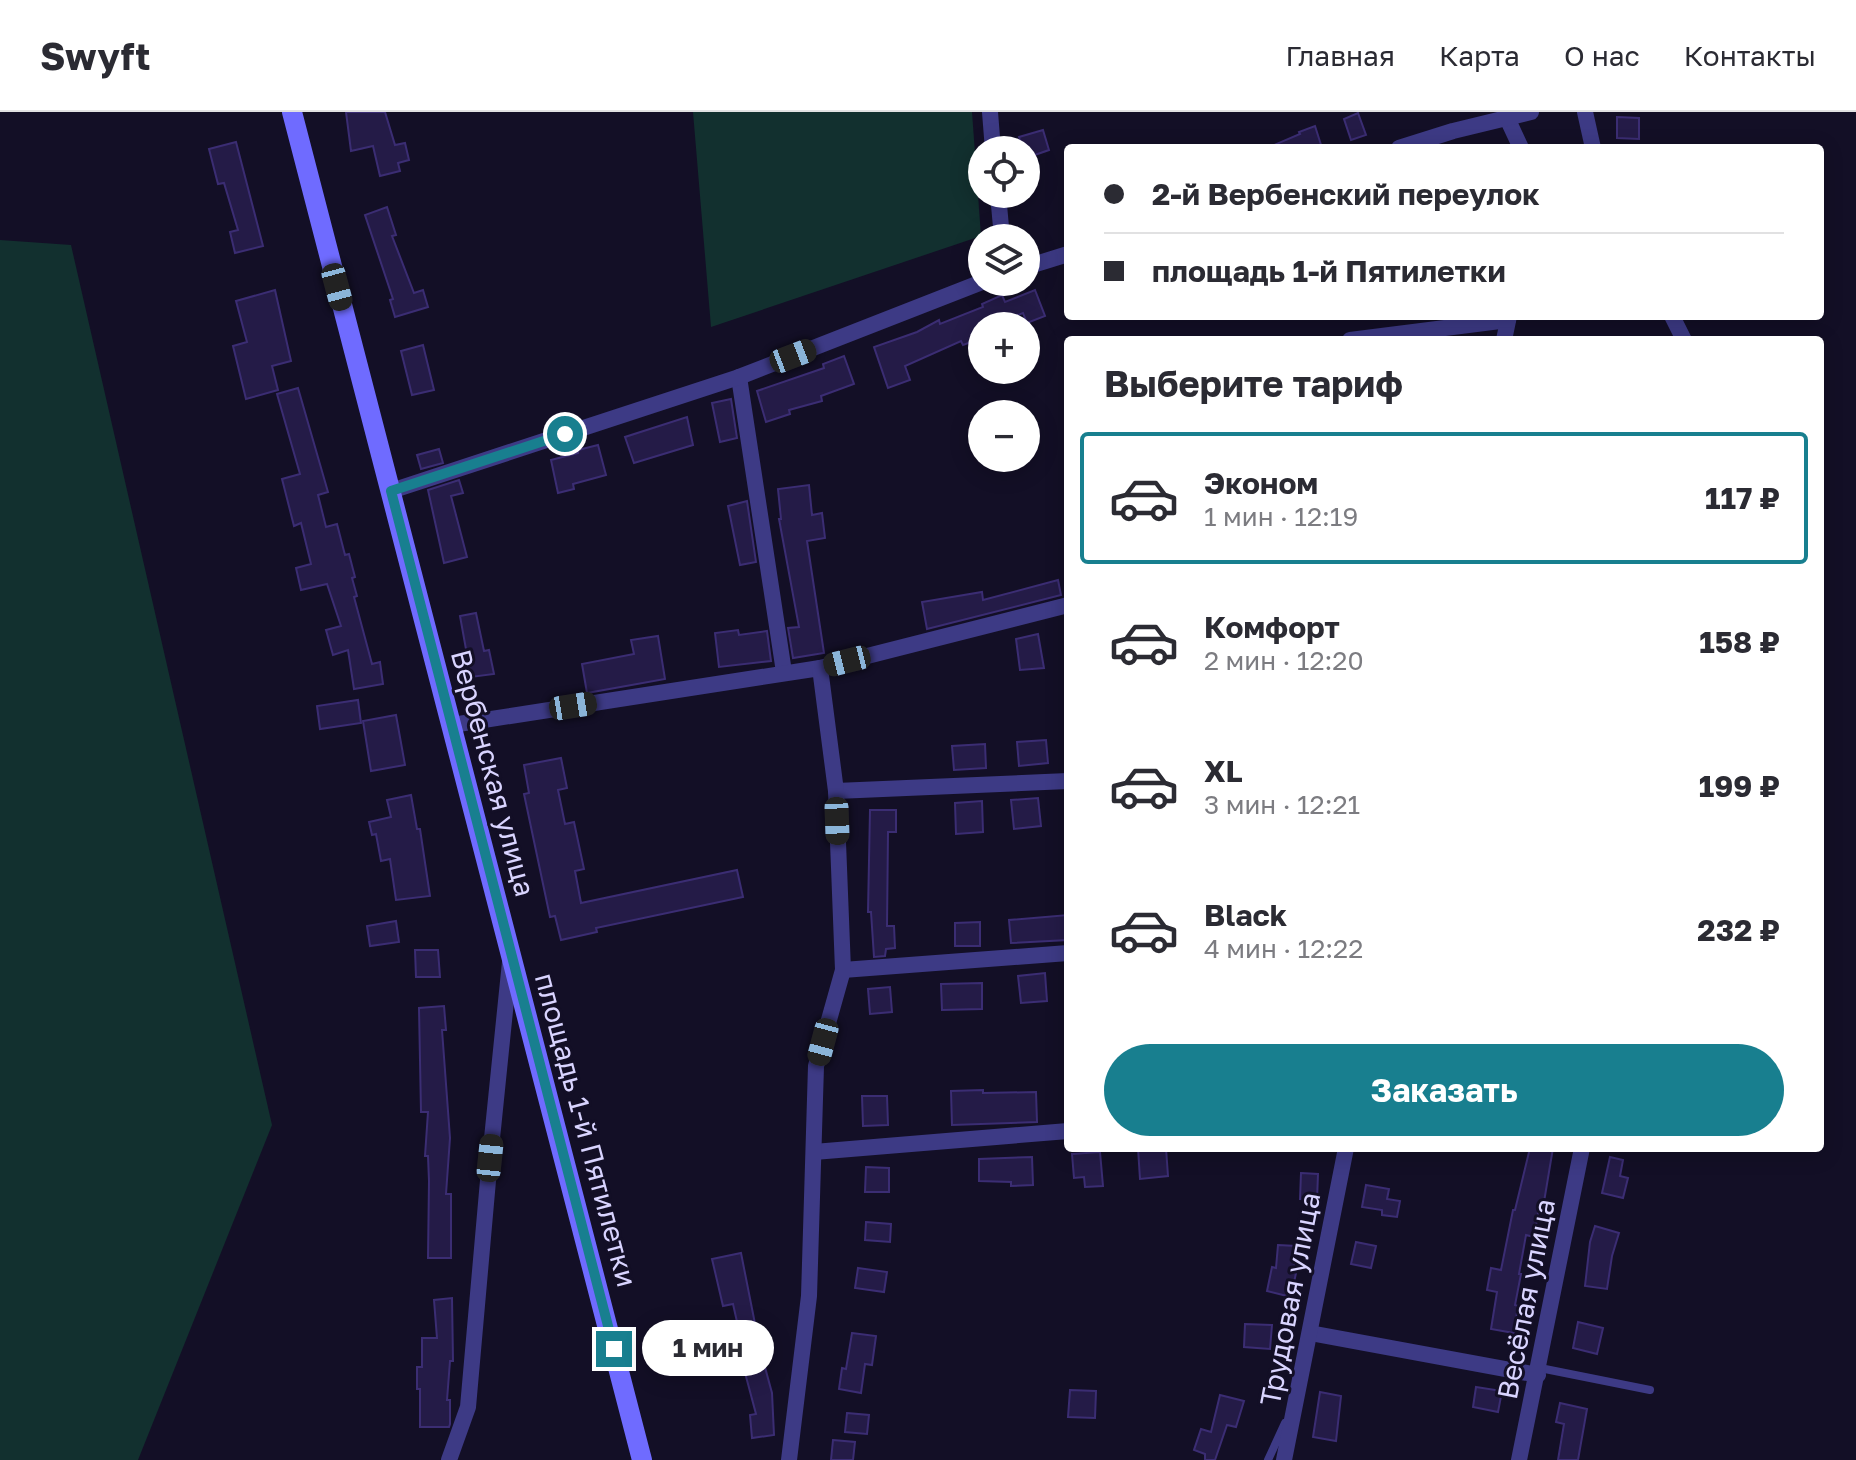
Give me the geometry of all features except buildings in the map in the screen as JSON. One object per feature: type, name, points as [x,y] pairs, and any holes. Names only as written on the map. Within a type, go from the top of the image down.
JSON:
[{"type":"main road","name":"Вербенская улица","points":[[292,112],[511,953]]},
{"type":"main road","name":"площадь 1-й Пятилетки","points":[[511,953],[642,1460]]},
{"type":"street","points":[[990,112],[992,136]]},
{"type":"street","points":[[1412,144],[1531,112]]},
{"type":"street","points":[[1585,112],[1592,144]]},
{"type":"street","points":[[1507,118],[1519,144]]},
{"type":"street","points":[[1040,263],[1064,255]]},
{"type":"street","points":[[391,491],[739,377],[968,287]]},
{"type":"street","points":[[1379,336],[1494,320]]},
{"type":"street","points":[[739,377],[784,672]]},
{"type":"street","points":[[452,725],[820,668],[1064,606]]},
{"type":"street","points":[[789,1460],[809,1296],[816,1066],[843,970],[836,791],[820,668]]},
{"type":"street","points":[[836,791],[1064,781]]},
{"type":"street","name":"Вербенская улица","points":[[449,1460],[468,1407],[511,953]]},
{"type":"street","points":[[843,970],[1064,953]]},
{"type":"street","points":[[814,1152],[1064,1131]]},
{"type":"street","name":"Трудовая улица","points":[[1284,1460],[1345,1152]]},
{"type":"street","name":"Весёлая улица","points":[[1519,1460],[1581,1152]]},
{"type":"street","points":[[1310,1333],[1539,1371]]},
{"type":"lane","points":[[1539,1371],[1650,1390]]},
{"type":"lane","points":[[1268,1460],[1297,1397]]},
{"type":"green space","points":[[693,112],[972,112],[974,136],[968,136],[968,208],[979,208],[980,224],[968,224],[968,240],[711,327]]},
{"type":"green space","points":[[0,240],[71,245],[272,1125],[138,1460],[0,1460]]},
{"type":"route","points":[[565,434],[391,491],[614,1349]]}]
